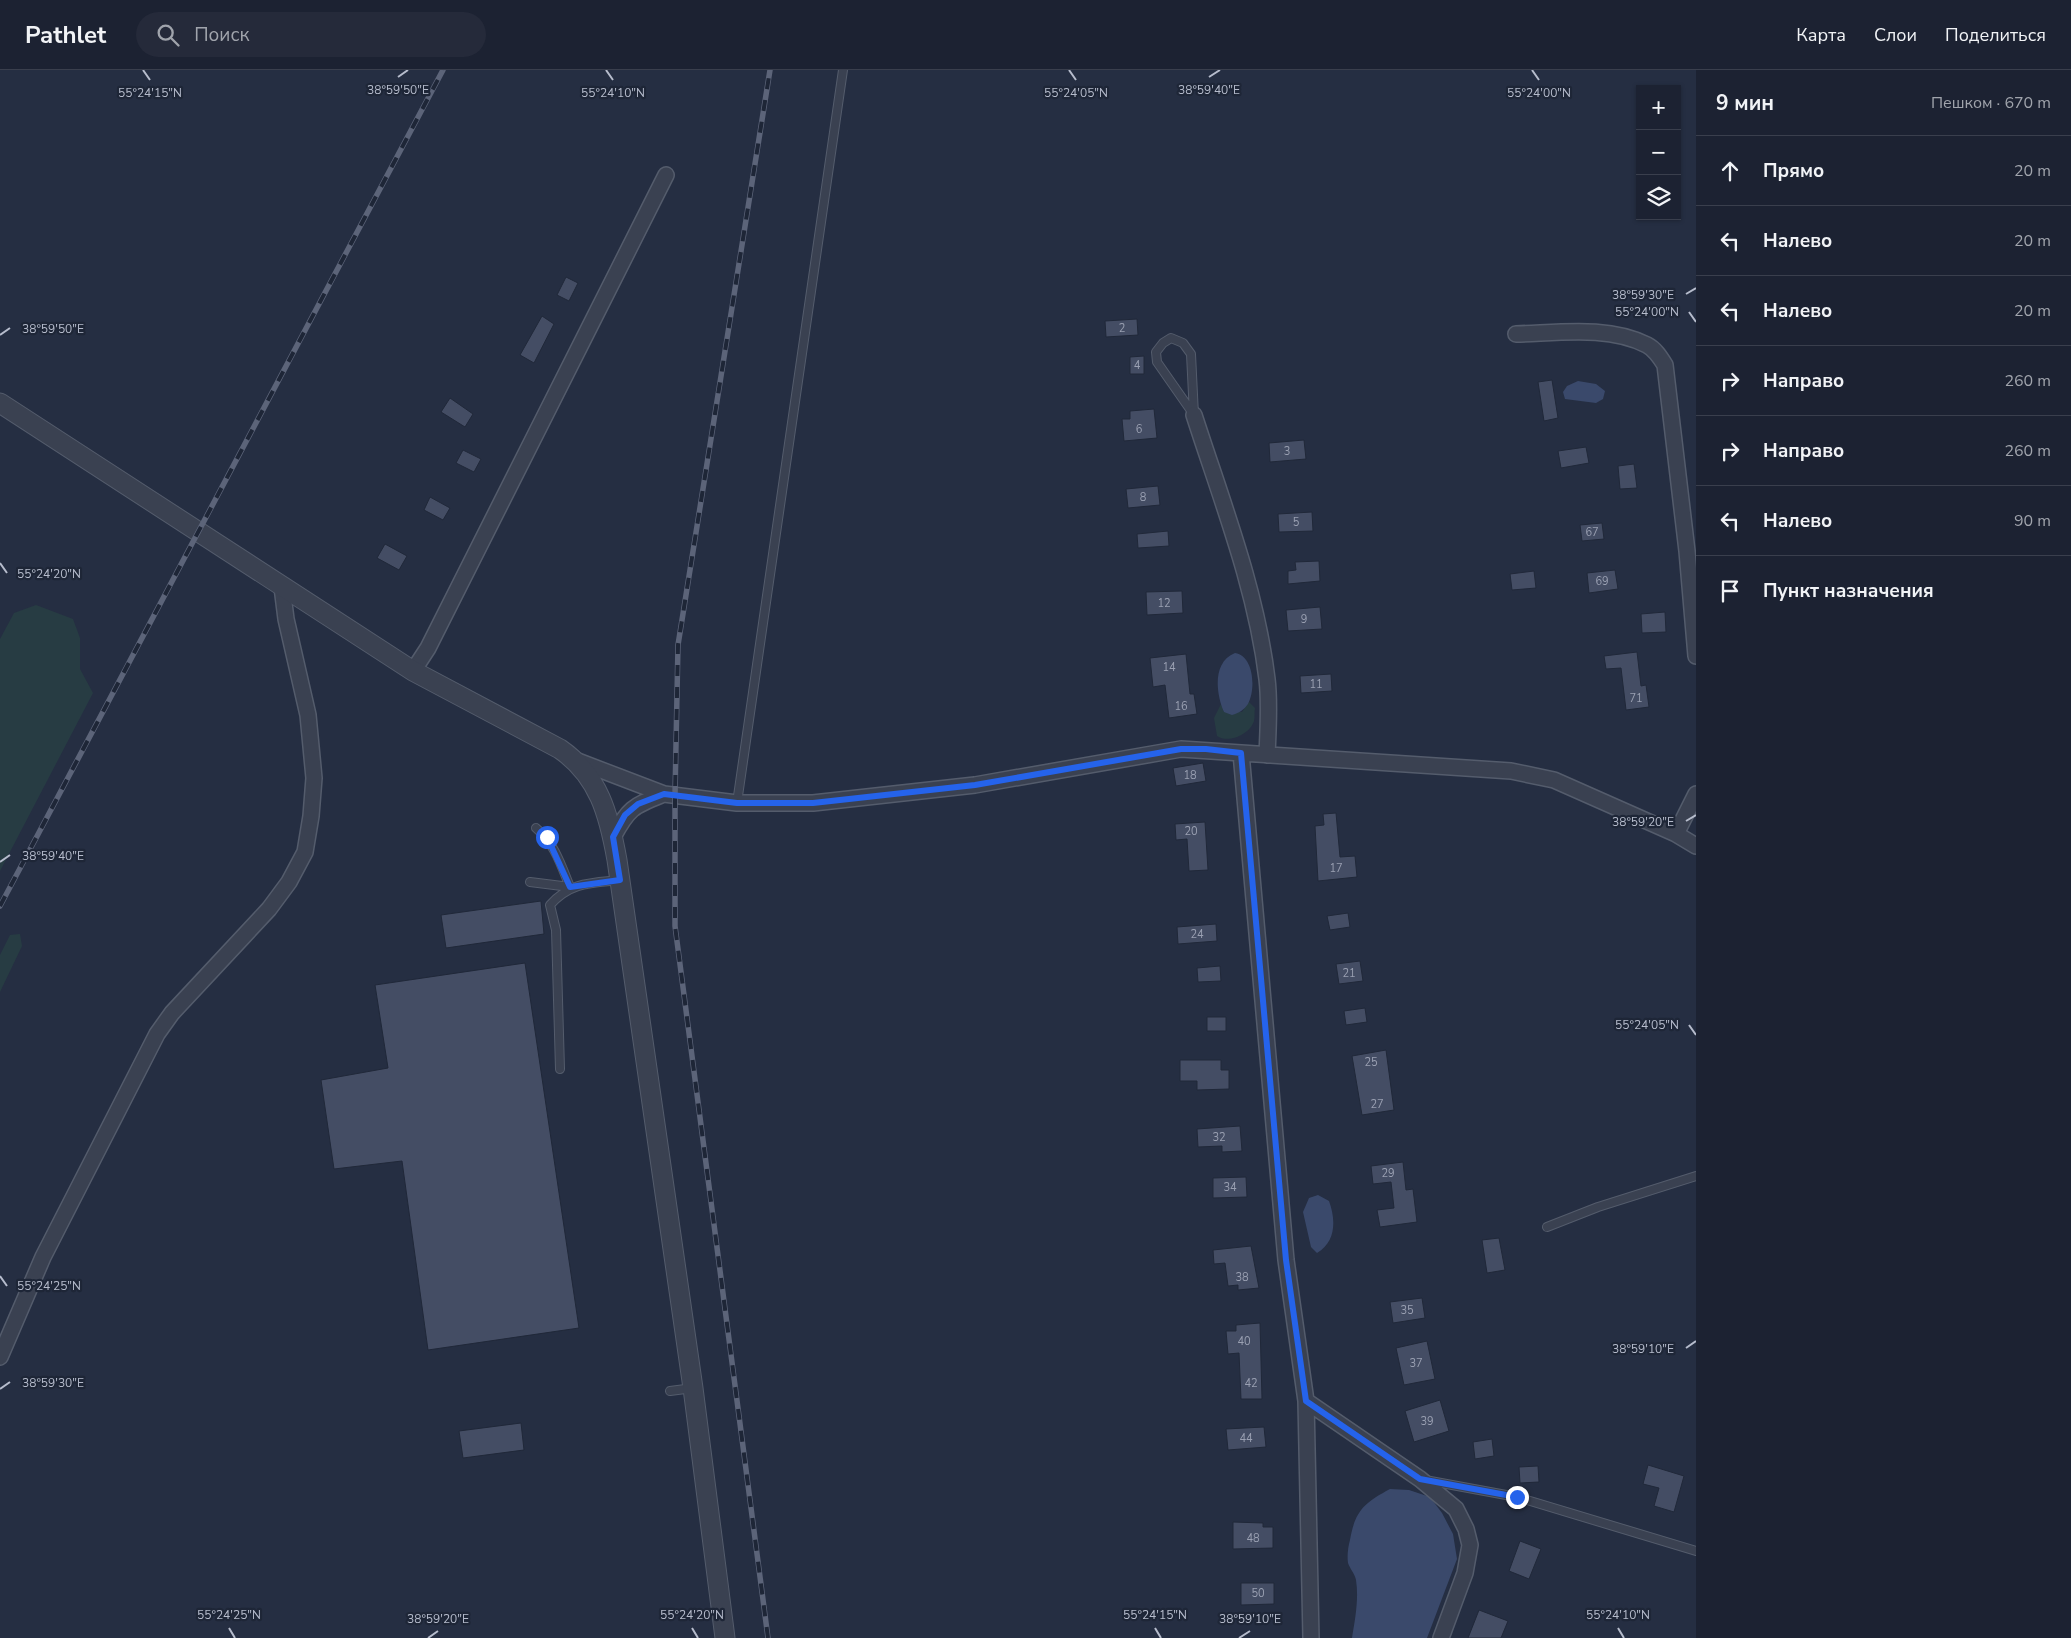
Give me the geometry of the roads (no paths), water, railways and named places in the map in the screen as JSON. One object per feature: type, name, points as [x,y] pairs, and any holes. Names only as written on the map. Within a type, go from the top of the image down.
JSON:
[{"type":"street","points":[[414,671],[428,648],[666,175]]},
{"type":"street","points":[[1516,334],[1580,332],[1623,336],[1648,345],[1658,354],[1664,365],[1687,551],[1696,656]]},
{"type":"street","points":[[0,403],[414,671],[560,749],[576,760],[664,794],[737,803],[813,803],[975,785],[1181,749],[1206,749],[1268,755],[1511,771],[1554,780],[1676,834],[1696,846]]},
{"type":"street","points":[[1194,415],[1243,561],[1260,635],[1268,681],[1268,755]]},
{"type":"street","points":[[0,1357],[43,1257],[157,1034],[172,1013],[269,909],[289,882],[305,852],[311,816],[314,778],[308,715],[286,618],[282,587]]},
{"type":"street","points":[[1241,753],[1286,1260],[1306,1401],[1311,1638]]},
{"type":"street","points":[[576,760],[597,790],[613,837],[693,1388],[725,1638]]},
{"type":"street","points":[[613,837],[625,815],[638,804],[664,794]]},
{"type":"street","points":[[1676,834],[1696,794]]},
{"type":"street","points":[[1306,1401],[1420,1479],[1456,1509],[1466,1528],[1470,1545],[1465,1573],[1441,1638]]},
{"type":"lane","points":[[737,803],[843,70]]},
{"type":"lane","points":[[1171,338],[1184,343],[1191,354],[1194,415],[1157,362],[1156,352],[1163,343],[1171,338]]},
{"type":"lane","points":[[536,828],[547,837],[555,850],[570,887]]},
{"type":"lane","points":[[530,882],[570,887],[620,880]]},
{"type":"lane","points":[[560,1069],[556,930],[550,905],[570,887]]},
{"type":"lane","points":[[1547,1227],[1598,1207],[1696,1176]]},
{"type":"lane","points":[[670,1391],[693,1388]]},
{"type":"lane","points":[[1420,1479],[1517,1497],[1696,1551]]},
{"type":"water","points":[[1578,381],[1596,384],[1605,391],[1603,399],[1596,403],[1565,399],[1563,392],[1567,386]]},
{"type":"water","points":[[1235,653],[1241,655],[1250,666],[1252,690],[1251,698],[1245,708],[1232,715],[1224,712],[1221,705],[1218,679],[1222,663]]},
{"type":"water","points":[[1318,1195],[1329,1201],[1333,1216],[1333,1230],[1328,1243],[1317,1253],[1311,1247],[1303,1212],[1309,1198]]},
{"type":"water","points":[[1390,1489],[1409,1490],[1430,1497],[1442,1513],[1453,1534],[1457,1559],[1427,1638],[1352,1638],[1357,1587],[1348,1560],[1352,1530],[1362,1509],[1373,1499]]},
{"type":"railway","points":[[0,906],[443,70]]},
{"type":"railway","points":[[768,1638],[675,926],[675,795],[678,645],[770,70]]}]
